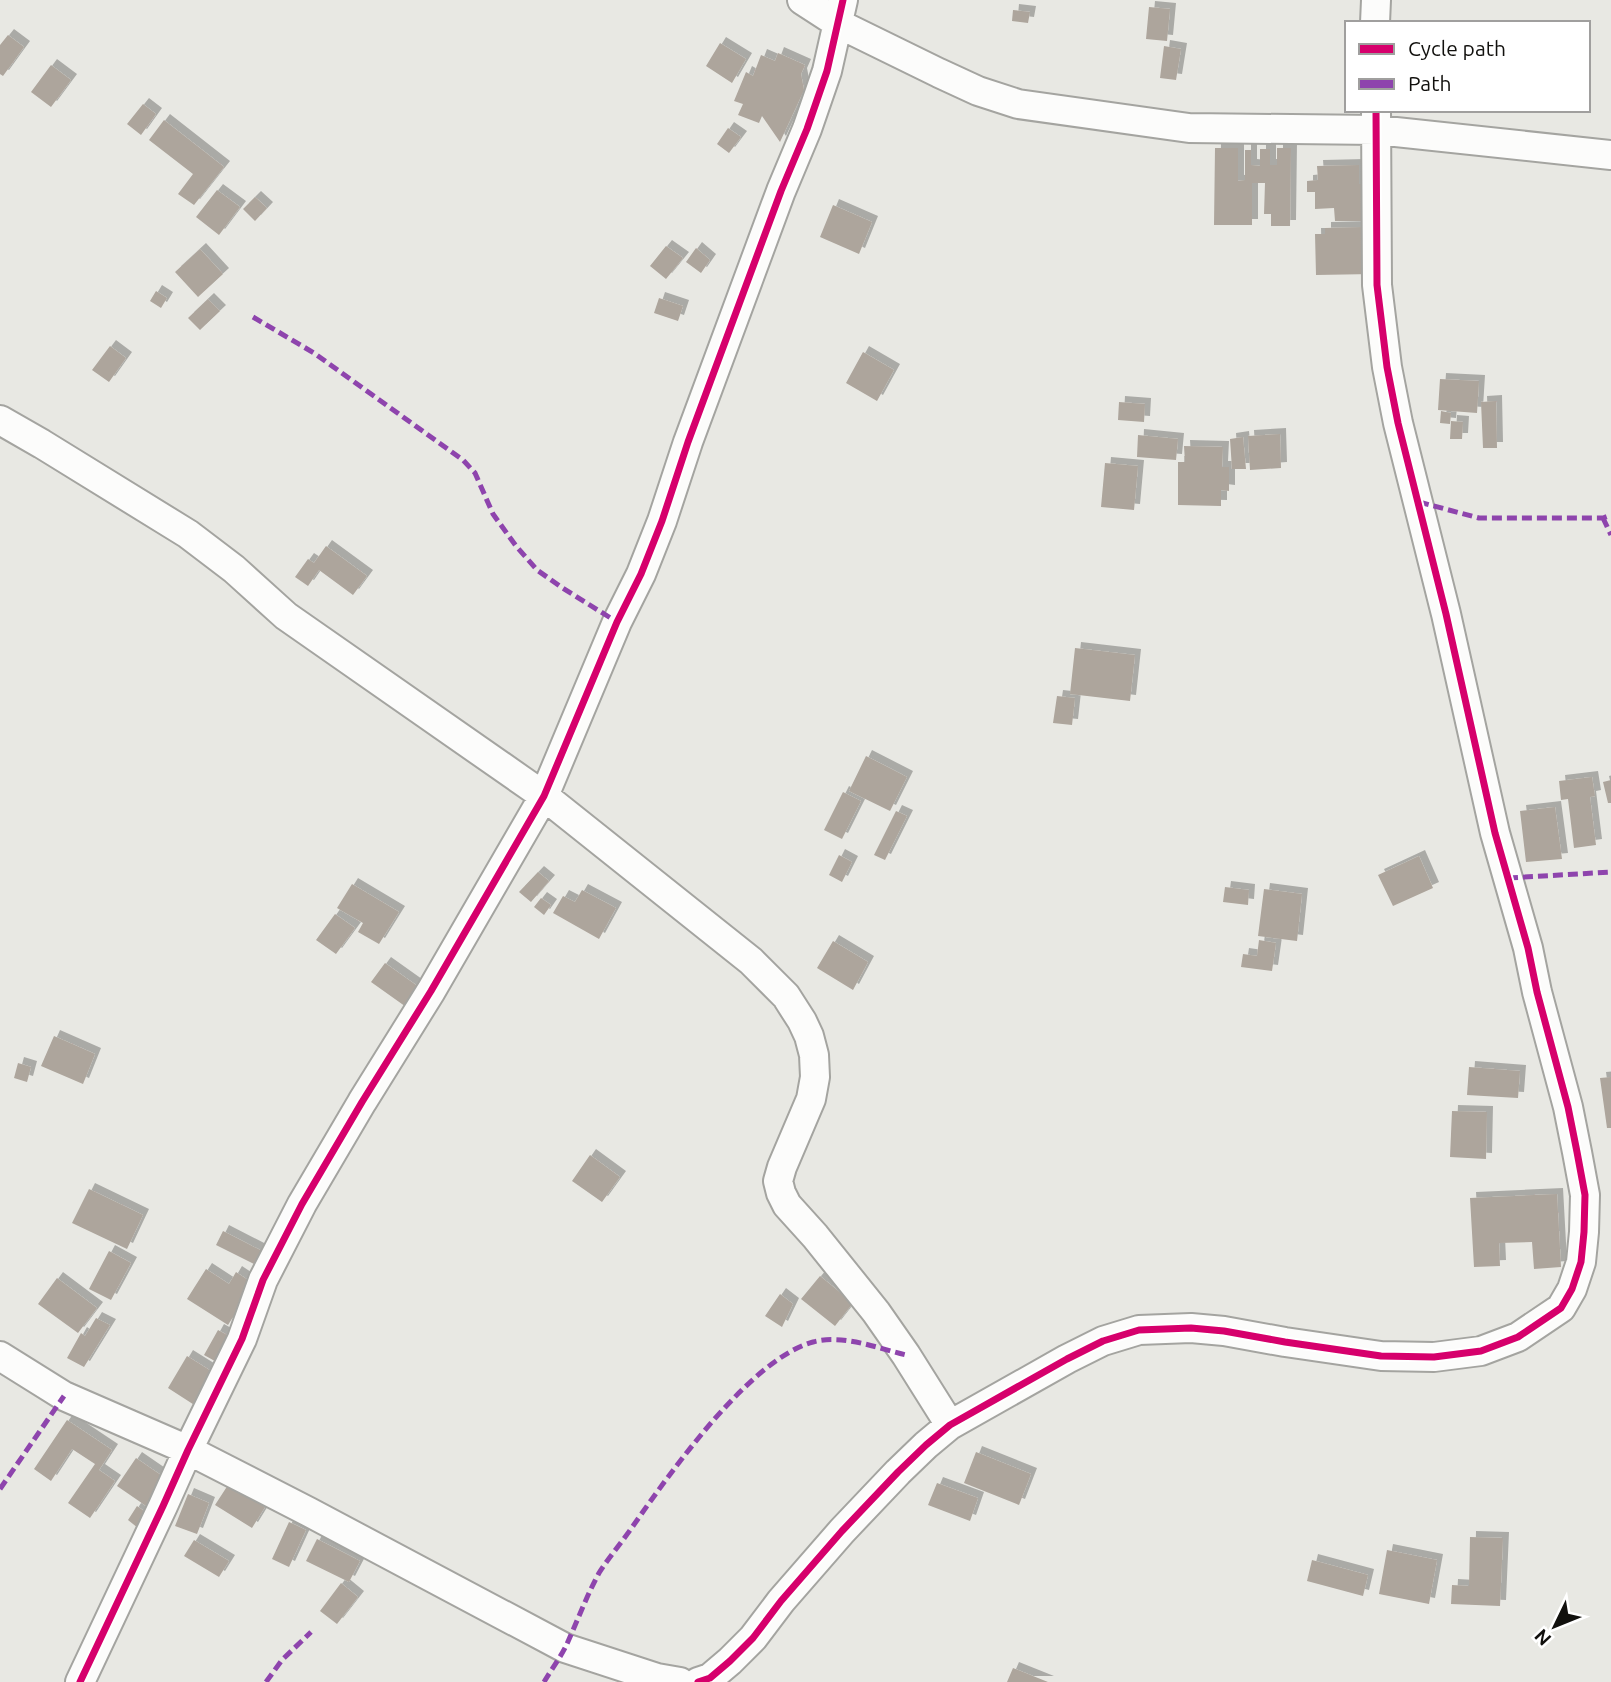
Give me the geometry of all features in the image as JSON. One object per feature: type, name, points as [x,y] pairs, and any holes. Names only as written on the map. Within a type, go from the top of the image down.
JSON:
[{"type":"street","points":[[802,0],[841,12],[978,91],[1018,104],[1189,128],[1376,120],[1611,155]]},
{"type":"street","points":[[1375,21],[1376,0]]},
{"type":"street","points":[[79,1682],[242,1339],[263,1280],[302,1204],[431,991],[544,796],[662,521],[688,442],[781,191],[807,129],[827,71],[841,12]]},
{"type":"street","points":[[698,1682],[709,1678],[753,1638],[781,1601],[842,1531],[926,1445],[950,1425],[1103,1341],[1139,1330],[1191,1328],[1381,1356],[1434,1357],[1480,1351],[1518,1337],[1561,1308],[1572,1289],[1581,1262],[1585,1195],[1568,1107],[1536,992],[1528,948],[1495,833],[1387,367],[1377,285],[1376,120]]},
{"type":"street","points":[[0,420],[188,534],[234,569],[286,617],[544,796],[751,961],[786,996],[809,1036],[814,1055],[815,1077],[811,1099],[782,1167],[778,1181],[781,1193],[787,1205],[876,1312],[950,1425]]},
{"type":"street","points":[[0,1356],[64,1396],[188,1450],[565,1648],[657,1678],[680,1682]]},
{"type":"building","points":[[1149,7],[1170,9],[1167,41],[1146,39]]},
{"type":"building","points":[[1013,10],[1030,12],[1028,23],[1012,21]]},
{"type":"building","points":[[8,35],[24,47],[3,76],[0,74],[0,45]]},
{"type":"building","points":[[720,43],[746,59],[732,83],[706,66]]},
{"type":"building","points":[[1164,46],[1181,49],[1176,80],[1160,78]]},
{"type":"building","points":[[778,53],[805,65],[801,74],[804,90],[780,142],[762,116],[759,123],[738,115],[743,104],[734,101],[746,72],[753,76],[761,55],[775,61]]},
{"type":"building","points":[[51,65],[71,80],[51,107],[31,92]]},
{"type":"building","points":[[143,104],[156,114],[141,135],[127,124]]},
{"type":"building","points":[[164,120],[224,167],[194,205],[178,194],[193,174],[149,140]]},
{"type":"building","points":[[728,128],[741,137],[729,153],[717,144]]},
{"type":"building","points":[[1215,148],[1238,148],[1238,181],[1245,180],[1245,150],[1251,150],[1251,165],[1260,166],[1260,149],[1270,149],[1270,165],[1277,165],[1277,148],[1291,148],[1290,226],[1271,226],[1271,214],[1264,214],[1265,183],[1252,183],[1252,225],[1214,225]]},
{"type":"building","points":[[1359,165],[1359,184],[1370,184],[1371,221],[1335,221],[1334,208],[1315,209],[1315,192],[1307,192],[1307,181],[1318,180],[1317,166]]},
{"type":"building","points":[[217,190],[240,207],[219,235],[196,217]]},
{"type":"building","points":[[255,197],[267,208],[255,221],[243,209]]},
{"type":"building","points":[[833,205],[872,222],[859,254],[820,237]]},
{"type":"building","points":[[1363,227],[1373,274],[1316,275],[1315,234],[1325,234],[1325,228]]},
{"type":"building","points":[[666,246],[683,258],[666,279],[650,266]]},
{"type":"building","points":[[696,248],[710,260],[701,273],[686,262]]},
{"type":"building","points":[[200,249],[223,274],[198,297],[175,272]]},
{"type":"building","points":[[156,291],[167,298],[161,308],[150,301]]},
{"type":"building","points":[[659,298],[683,306],[678,321],[654,313]]},
{"type":"building","points":[[208,299],[220,311],[200,330],[188,318]]},
{"type":"building","points":[[110,346],[126,358],[109,382],[92,370]]},
{"type":"building","points":[[863,352],[894,370],[877,401],[846,383]]},
{"type":"building","points":[[1440,379],[1479,381],[1477,413],[1438,410]]},
{"type":"building","points":[[1496,401],[1497,448],[1483,448],[1481,402]]},
{"type":"building","points":[[1119,402],[1145,404],[1144,422],[1118,420]]},
{"type":"building","points":[[1441,411],[1451,413],[1450,424],[1440,423]]},
{"type":"building","points":[[1451,421],[1463,422],[1462,439],[1450,439]]},
{"type":"building","points":[[1280,434],[1281,468],[1250,470],[1248,436]]},
{"type":"building","points":[[1138,435],[1178,439],[1176,460],[1137,457]]},
{"type":"building","points":[[1243,437],[1246,469],[1232,469],[1230,439]]},
{"type":"building","points":[[1184,446],[1223,447],[1222,467],[1229,467],[1229,491],[1221,490],[1221,506],[1178,505],[1178,462],[1185,462]]},
{"type":"building","points":[[1105,463],[1138,466],[1134,510],[1101,507]]},
{"type":"building","points":[[326,546],[367,576],[353,595],[319,570],[308,586],[295,577],[308,559],[314,563]]},
{"type":"building","points":[[1075,648],[1135,655],[1130,701],[1070,694]]},
{"type":"building","points":[[1057,696],[1075,698],[1072,725],[1053,723]]},
{"type":"building","points":[[866,756],[907,777],[890,811],[849,791]]},
{"type":"building","points":[[1592,777],[1595,796],[1590,797],[1596,845],[1574,848],[1568,799],[1561,800],[1559,781]]},
{"type":"building","points":[[1611,780],[1611,803],[1608,803],[1603,782]]},
{"type":"building","points":[[843,792],[861,801],[842,839],[824,830]]},
{"type":"building","points":[[1555,807],[1562,859],[1526,862],[1520,811]]},
{"type":"building","points":[[896,811],[907,816],[885,860],[874,855]]},
{"type":"building","points":[[839,855],[852,862],[842,882],[829,875]]},
{"type":"building","points":[[1419,856],[1433,888],[1393,906],[1378,875]]},
{"type":"building","points":[[538,872],[549,881],[531,902],[519,892]]},
{"type":"building","points":[[352,884],[399,912],[379,944],[358,932],[363,923],[337,908]]},
{"type":"building","points":[[1225,887],[1249,890],[1248,905],[1223,902]]},
{"type":"building","points":[[1264,889],[1302,894],[1297,941],[1258,936]]},
{"type":"building","points":[[582,890],[616,908],[599,939],[553,913],[563,896],[575,902]]},
{"type":"building","points":[[541,898],[551,905],[544,915],[534,907]]},
{"type":"building","points":[[335,914],[355,928],[336,954],[316,940]]},
{"type":"building","points":[[1259,940],[1276,943],[1272,971],[1241,967],[1243,954],[1257,956]]},
{"type":"building","points":[[833,941],[868,962],[853,990],[817,968]]},
{"type":"building","points":[[385,963],[423,990],[409,1009],[371,982]]},
{"type":"building","points":[[54,1036],[95,1054],[83,1084],[41,1066]]},
{"type":"building","points":[[18,1063],[31,1067],[27,1082],[14,1078]]},
{"type":"building","points":[[1469,1067],[1520,1071],[1518,1098],[1467,1095]]},
{"type":"building","points":[[1611,1077],[1611,1128],[1607,1128],[1600,1078]]},
{"type":"building","points":[[1452,1111],[1487,1112],[1486,1159],[1450,1157]]},
{"type":"building","points":[[590,1155],[620,1177],[602,1202],[572,1181]]},
{"type":"building","points":[[89,1189],[143,1215],[127,1249],[72,1223]]},
{"type":"building","points":[[1557,1194],[1561,1267],[1534,1269],[1532,1242],[1499,1243],[1500,1266],[1474,1267],[1470,1198]]},
{"type":"building","points":[[223,1231],[264,1252],[258,1266],[216,1245]]},
{"type":"building","points":[[109,1251],[131,1263],[111,1300],[89,1289]]},
{"type":"building","points":[[206,1269],[229,1284],[236,1272],[254,1284],[228,1325],[187,1299]]},
{"type":"building","points":[[820,1276],[853,1303],[835,1326],[801,1299]]},
{"type":"building","points":[[57,1278],[97,1308],[78,1333],[38,1304]]},
{"type":"building","points":[[780,1294],[793,1304],[782,1327],[765,1316]]},
{"type":"building","points":[[96,1318],[110,1325],[84,1367],[67,1358],[81,1333],[85,1336]]},
{"type":"building","points":[[218,1330],[236,1340],[222,1365],[204,1355]]},
{"type":"building","points":[[187,1356],[219,1376],[199,1408],[168,1388]]},
{"type":"building","points":[[67,1420],[112,1450],[99,1470],[115,1481],[90,1518],[68,1503],[95,1464],[72,1449],[51,1481],[34,1469]]},
{"type":"building","points":[[976,1452],[1031,1474],[1019,1505],[964,1483]]},
{"type":"building","points":[[136,1458],[168,1480],[149,1508],[117,1486]]},
{"type":"building","points":[[937,1483],[978,1498],[970,1521],[928,1505]]},
{"type":"building","points":[[228,1485],[265,1507],[252,1528],[215,1505]]},
{"type":"building","points":[[188,1494],[209,1503],[197,1534],[175,1526]]},
{"type":"building","points":[[137,1506],[148,1514],[138,1528],[128,1520]]},
{"type":"building","points":[[289,1522],[306,1530],[289,1567],[272,1559]]},
{"type":"building","points":[[1470,1537],[1503,1538],[1500,1606],[1451,1604],[1452,1585],[1469,1586]]},
{"type":"building","points":[[317,1539],[360,1561],[349,1582],[306,1561]]},
{"type":"building","points":[[194,1540],[229,1561],[219,1577],[184,1556]]},
{"type":"building","points":[[1387,1550],[1437,1560],[1429,1604],[1379,1594]]},
{"type":"building","points":[[1312,1560],[1368,1575],[1363,1596],[1307,1581]]},
{"type":"building","points":[[341,1583],[358,1597],[337,1624],[320,1611]]},
{"type":"building","points":[[1013,1668],[1048,1682],[1007,1682]]},
{"type":"marked path","points":[[253,317],[314,353],[463,460],[475,473],[493,514],[537,570],[617,622]]},
{"type":"marked path","points":[[1419,502],[1479,518],[1603,518],[1611,515]]},
{"type":"marked path","points":[[1603,518],[1611,535]]},
{"type":"marked path","points":[[1508,878],[1611,872]]},
{"type":"marked path","points":[[544,1682],[566,1646],[594,1582],[607,1561],[713,1420],[763,1370],[789,1353],[824,1340],[860,1343],[906,1355]]},
{"type":"marked path","points":[[0,1489],[64,1396]]},
{"type":"marked path","points":[[266,1682],[282,1660],[311,1632]]},
{"type":"cycle path","points":[[80,1682],[242,1339],[263,1280],[302,1204],[431,991],[544,796],[662,521],[688,442],[781,191],[807,129],[827,71],[843,0]]},
{"type":"cycle path","points":[[698,1682],[710,1678],[753,1638],[781,1601],[842,1531],[926,1445],[950,1425],[1103,1341],[1139,1330],[1191,1328],[1381,1356],[1434,1357],[1481,1351],[1518,1337],[1561,1308],[1572,1289],[1581,1262],[1585,1195],[1568,1107],[1528,948],[1495,833],[1387,367],[1377,285],[1376,112]]}]
